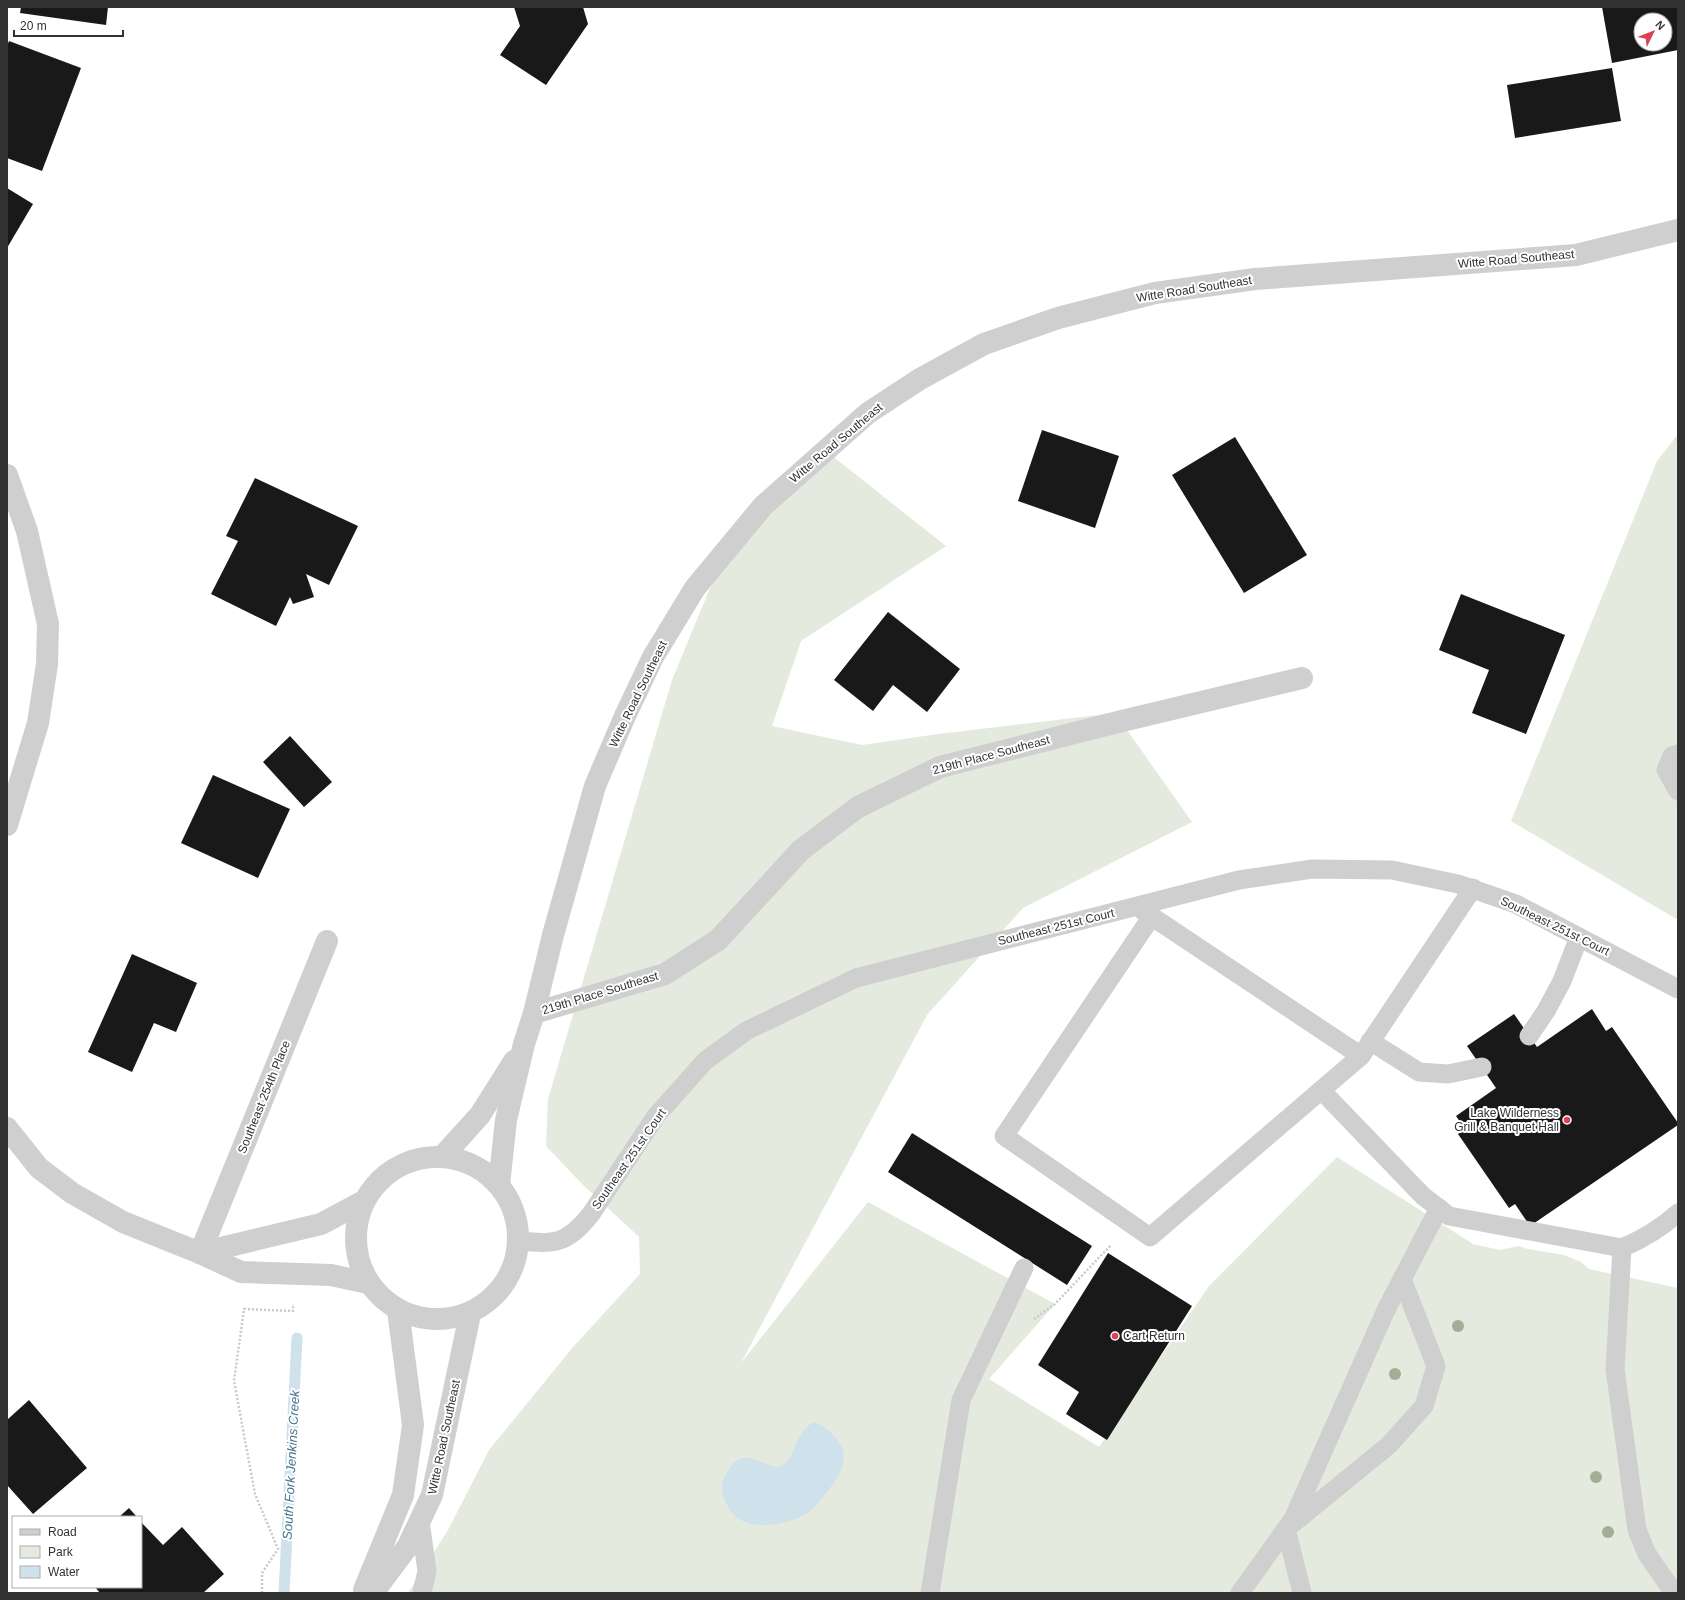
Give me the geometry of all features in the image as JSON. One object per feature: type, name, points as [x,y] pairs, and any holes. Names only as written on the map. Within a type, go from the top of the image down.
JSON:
[{"type":"street","name":"Witte Road Southeast","points":[[498,1185],[506,1120],[524,1044],[534,1013],[553,935],[595,786],[625,716],[653,657],[694,588],[763,506],[868,414],[920,379],[984,344],[1058,318],[1155,294],[1255,279],[1576,255],[1678,230]]},
{"type":"street","points":[[7,475],[27,531],[48,624],[47,664],[38,723],[7,825]]},
{"type":"street","name":"219th Place Southeast","points":[[534,1013],[665,974],[718,940],[801,850],[846,816],[858,807],[940,767],[1122,721],[1302,678]]},
{"type":"street","name":"Southeast 254th Place","points":[[200,1253],[327,941]]},
{"type":"street","name":"Witte Road Southeast","points":[[442,1157],[480,1115],[524,1044]]},
{"type":"street","points":[[7,1128],[39,1168],[72,1193],[124,1222],[200,1253],[241,1272],[331,1276],[368,1283]]},
{"type":"street","points":[[442,1157],[463,1161],[483,1170],[498,1185],[508,1197],[514,1211],[518,1241],[512,1271],[495,1296],[470,1314],[446,1320],[421,1319],[398,1310],[386,1303],[368,1283],[356,1254],[355,1236],[357,1218],[364,1201],[378,1181],[397,1167],[419,1159],[442,1157]]},
{"type":"street","points":[[200,1253],[321,1224],[364,1201]]},
{"type":"street","points":[[363,1593],[403,1495],[413,1425],[398,1310]]},
{"type":"street","name":"Witte Road Southeast","points":[[373,1593],[408,1546],[432,1495],[470,1314]]},
{"type":"lane","points":[[1678,754],[1672,756],[1666,770],[1678,791]]},
{"type":"lane","name":"Southeast 251st Court","points":[[518,1241],[550,1243],[568,1237],[580,1227],[656,1116],[705,1061],[746,1030],[856,978],[1239,880],[1312,869],[1392,870],[1458,884],[1516,904],[1678,990]]},
{"type":"lane","points":[[1152,916],[1004,1136],[1150,1237],[1321,1090],[1366,1049],[1473,888]]},
{"type":"lane","points":[[1136,906],[1366,1049],[1419,1072],[1448,1074],[1482,1067]]},
{"type":"lane","points":[[1529,1036],[1546,1011],[1562,982],[1579,937]]},
{"type":"lane","points":[[1321,1090],[1424,1196],[1449,1216],[1622,1248],[1640,1240],[1667,1223],[1678,1213]]},
{"type":"lane","points":[[1240,1593],[1293,1519],[1386,1310],[1439,1208]]},
{"type":"lane","points":[[1622,1248],[1615,1369],[1637,1530],[1647,1554],[1674,1593]]},
{"type":"lane","points":[[930,1593],[961,1400],[1024,1268]]},
{"type":"lane","points":[[1286,1529],[1390,1445],[1424,1406],[1436,1366],[1402,1279]]},
{"type":"lane","points":[[420,1521],[427,1571],[422,1593]]},
{"type":"lane","points":[[1286,1529],[1302,1593]]},
{"type":"path","points":[[1029,1322],[1055,1304],[1131,1223]]},
{"type":"path","points":[[262,1593],[262,1573],[278,1550],[254,1494],[234,1381],[244,1309],[293,1311],[295,1274]]},
{"type":"green space","points":[[1678,434],[1678,920],[1511,821],[1657,461]]},
{"type":"green space","points":[[821,447],[946,546],[801,641],[772,726],[862,745],[938,734],[1115,713],[1192,822],[1023,908],[927,1015],[741,1363],[868,1202],[1055,1304],[989,1379],[1099,1447],[1209,1286],[1337,1157],[1473,1244],[1500,1250],[1518,1246],[1564,1255],[1581,1262],[1589,1269],[1678,1288],[1678,1593],[408,1593],[448,1530],[489,1450],[573,1347],[640,1274],[639,1237],[581,1183],[546,1146],[548,1099],[672,680],[710,588],[756,506]]},
{"type":"water","points":[[814,1422],[823,1426],[840,1443],[844,1458],[843,1465],[837,1478],[820,1501],[806,1514],[793,1520],[776,1524],[752,1524],[736,1517],[726,1503],[722,1488],[724,1478],[733,1463],[741,1458],[748,1458],[756,1459],[777,1467],[783,1465],[791,1457],[799,1438],[807,1426]]},
{"type":"building","points":[[21,7],[108,7],[106,25],[20,13]]},
{"type":"building","points":[[514,7],[583,7],[588,24],[546,85],[500,55],[520,26]]},
{"type":"building","points":[[1602,7],[1678,7],[1678,50],[1673,51],[1673,12],[1633,12],[1633,52],[1668,52],[1612,63]]},
{"type":"building","points":[[9,41],[81,68],[42,171],[7,158],[7,46]]},
{"type":"building","points":[[1612,68],[1621,121],[1515,138],[1507,85]]},
{"type":"building","points":[[7,188],[33,204],[7,248]]},
{"type":"building","points":[[1042,430],[1119,456],[1095,528],[1018,501]]},
{"type":"building","points":[[1235,437],[1307,555],[1244,593],[1172,475]]},
{"type":"building","points":[[255,478],[358,526],[329,585],[306,574],[314,597],[293,604],[290,597],[276,626],[211,594],[238,541],[226,536]]},
{"type":"building","points":[[1461,594],[1565,635],[1526,734],[1472,713],[1489,670],[1439,650]]},
{"type":"building","points":[[888,612],[960,669],[927,712],[893,685],[873,711],[834,680]]},
{"type":"building","points":[[290,736],[332,782],[304,807],[263,762]]},
{"type":"building","points":[[213,775],[290,809],[258,878],[181,843]]},
{"type":"building","points":[[132,954],[197,983],[176,1032],[154,1023],[132,1072],[88,1052]]},
{"type":"building","name":"Lake Wilderness Grill & Banquet Hall","points":[[1592,1009],[1606,1031],[1612,1027],[1678,1125],[1530,1226],[1515,1204],[1509,1208],[1458,1134],[1465,1129],[1456,1116],[1496,1088],[1467,1046],[1514,1014],[1537,1047]]},
{"type":"building","points":[[912,1133],[1092,1246],[1067,1285],[888,1172]]},
{"type":"building","name":"Cart Return","points":[[1108,1253],[1192,1306],[1107,1440],[1066,1414],[1079,1392],[1038,1365]]},
{"type":"building","points":[[29,1400],[87,1468],[33,1514],[7,1485],[7,1420]]},
{"type":"building","points":[[129,1508],[136,1516],[120,1516]]},
{"type":"building","points":[[142,1523],[163,1545],[182,1527],[224,1574],[203,1593],[100,1593],[96,1588],[142,1588]]},
{"type":"waterway","name":"South Fork Jenkins Creek","points":[[284,1593],[297,1338]]},
{"type":"place","name":"Lake Wilderness Grill & Banquet Hall","points":[[1567,1120]]},
{"type":"place","name":"Cart Return","points":[[1115,1336]]}]
